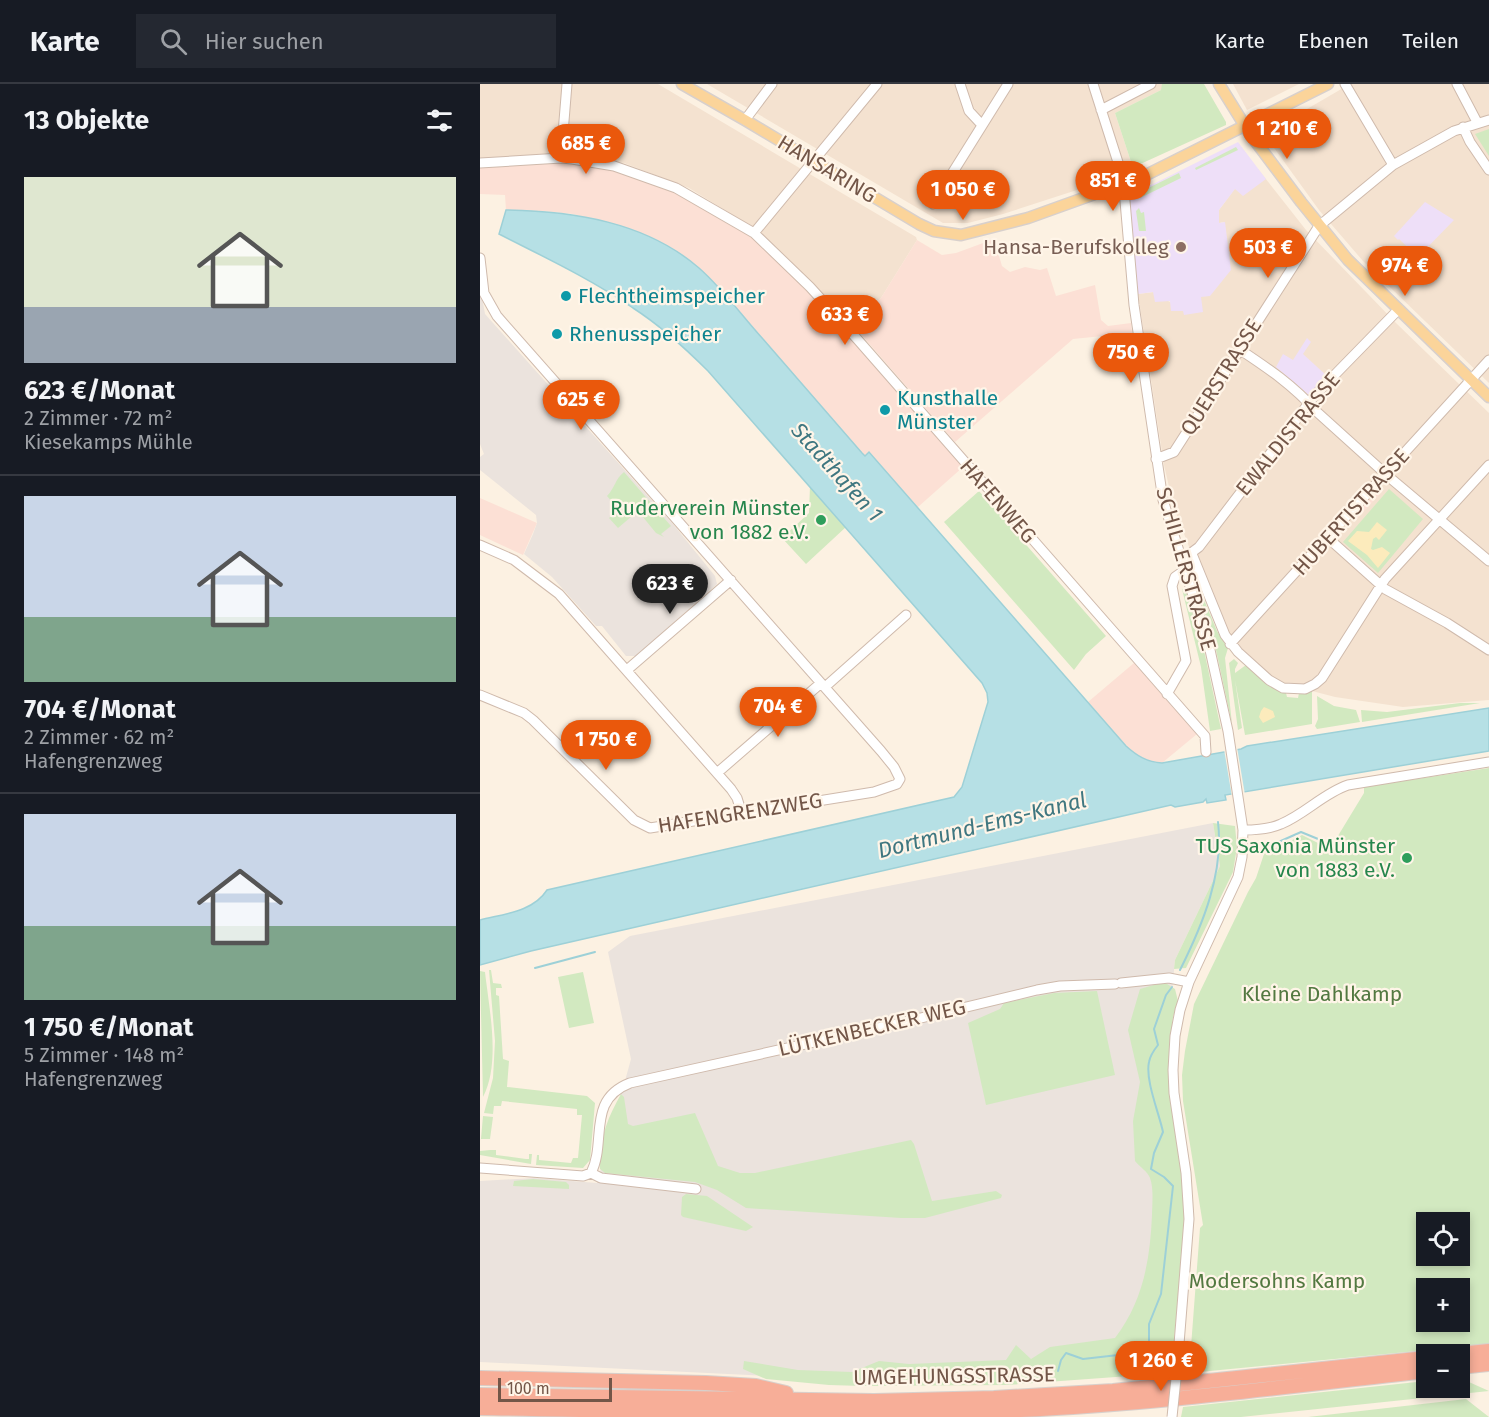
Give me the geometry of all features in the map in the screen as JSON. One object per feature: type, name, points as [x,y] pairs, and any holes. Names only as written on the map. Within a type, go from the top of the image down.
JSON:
[{"type":"highway","points":[[1470,1353],[1489,1351]]},
{"type":"highway","name":"UMGEHUNGSSTRASSE","points":[[480,1395],[874,1401],[983,1399],[1113,1391],[1416,1359]]},
{"type":"highway","points":[[1470,1366],[1489,1364]]},
{"type":"highway","name":"UMGEHUNGSSTRASSE","points":[[480,1408],[873,1413],[996,1411],[1114,1404],[1416,1372]]},
{"type":"highway","points":[[480,1378],[726,1384],[756,1386],[808,1399]]},
{"type":"highway","points":[[837,1417],[873,1413]]},
{"type":"main road","name":"HANSARING","points":[[682,84],[930,230],[961,235],[1028,218],[1142,177],[1328,84]]},
{"type":"main road","points":[[1219,84],[1244,126],[1319,226],[1348,260],[1489,397]]},
{"type":"street","points":[[561,158],[567,84]]},
{"type":"street","points":[[745,120],[772,84]]},
{"type":"street","points":[[754,233],[877,84]]},
{"type":"street","points":[[960,84],[969,111],[982,125]]},
{"type":"street","points":[[933,204],[1008,84]]},
{"type":"street","name":"SCHILLERSTRASSE","points":[[1094,84],[1123,184],[1134,305],[1156,459],[1167,518],[1210,650],[1229,740],[1243,830]]},
{"type":"street","points":[[1101,110],[1151,84]]},
{"type":"street","points":[[1345,84],[1393,165]]},
{"type":"street","points":[[1457,84],[1477,123]]},
{"type":"street","name":"QUERSTRASSE","points":[[1156,459],[1174,452],[1319,226],[1393,165],[1454,130],[1489,120]]},
{"type":"street","points":[[1463,127],[1489,170]]},
{"type":"street","name":"HAFENWEG","points":[[480,163],[561,158],[614,166],[676,188],[754,233],[810,287],[861,343],[1205,736],[1206,752]]},
{"type":"street","points":[[480,258],[484,292],[497,316],[823,685]]},
{"type":"street","name":"EWALDISTRASSE","points":[[1192,554],[1310,403],[1398,310]]},
{"type":"street","points":[[1239,349],[1282,377],[1386,474],[1489,561]]},
{"type":"street","name":"HUBERTISTRASSE","points":[[1230,644],[1489,360]]},
{"type":"street","points":[[1381,586],[1489,465]]},
{"type":"street","points":[[1328,538],[1396,597],[1447,623],[1489,650]]},
{"type":"street","points":[[480,545],[514,560],[559,594],[717,773],[737,798],[742,814]]},
{"type":"street","points":[[1181,558],[1192,554]]},
{"type":"street","name":"SCHILLERSTRASSE","points":[[1192,554],[1230,644],[1278,686],[1299,689],[1313,686],[1318,682],[1381,586]]},
{"type":"street","points":[[1167,694],[1186,661],[1172,586],[1175,577],[1185,570]]},
{"type":"street","points":[[627,670],[731,580]]},
{"type":"street","name":"HAFENGRENZWEG","points":[[717,773],[906,615]]},
{"type":"street","name":"HAFENGRENZWEG","points":[[480,695],[524,713],[533,720],[634,820],[650,828],[874,792],[897,784],[900,779],[894,767],[823,685]]},
{"type":"street","points":[[1172,1417],[1189,1220],[1186,1173],[1174,1093],[1173,1062],[1180,1010],[1189,982],[1238,877],[1242,857],[1243,830],[1270,828],[1282,824],[1334,790],[1348,785],[1489,762]]},
{"type":"street","name":"LÜTKENBECKER WEG","points":[[591,1173],[595,1163],[600,1116],[615,1092],[630,1083],[1037,990],[1060,986],[1169,978],[1189,982]]},
{"type":"street","points":[[480,1168],[583,1176],[591,1173],[601,1178],[696,1189]]},
{"type":"shaded area","points":[[480,84],[658,84],[916,237],[917,240],[881,298],[852,324],[754,228],[689,188],[624,163],[573,155],[480,161]]},
{"type":"shaded area","points":[[707,84],[1173,84],[1115,113],[1131,162],[1136,166],[1117,177],[1003,214],[968,223],[943,223]]},
{"type":"shaded area","points":[[1233,84],[1299,84],[1247,110]]},
{"type":"shaded area","points":[[1350,84],[1489,84],[1489,383],[1363,261],[1319,210],[1264,134]]},
{"type":"shaded area","name":"Hansa-Berufskolleg","points":[[1238,142],[1266,179],[1243,196],[1235,189],[1219,210],[1219,223],[1225,222],[1231,270],[1210,296],[1201,297],[1203,312],[1184,315],[1183,311],[1171,311],[1170,301],[1155,302],[1153,292],[1138,294],[1129,196]]},
{"type":"shaded area","points":[[562,162],[618,171],[667,188],[752,236],[811,294],[963,467],[918,507],[869,453],[865,456],[862,453],[715,284],[689,261],[665,246],[622,227],[573,214],[506,210],[505,195],[480,194],[480,165]]},
{"type":"shaded area","points":[[1258,169],[1306,230],[1397,324],[1489,413],[1489,700],[1403,707],[1335,697],[1278,682],[1236,647],[1195,562],[1174,508],[1164,465],[1138,294],[1154,292],[1184,311],[1184,314],[1201,297],[1224,222],[1219,223],[1219,210],[1236,187]]},
{"type":"shaded area","points":[[1425,202],[1454,220],[1418,257],[1394,236]]},
{"type":"shaded area","points":[[994,239],[1002,266],[1010,272],[1025,267],[1040,270],[1047,268],[1056,296],[1095,285],[1101,320],[1108,326],[1131,323],[1132,333],[1073,339],[955,442],[852,324],[881,298],[917,240],[942,255],[956,253]]},
{"type":"shaded area","points":[[480,286],[485,314],[673,524],[715,576],[717,584],[636,656],[626,656],[602,626],[596,626],[552,577],[524,554],[537,523],[536,515],[480,470],[480,457],[484,454],[480,444]]},
{"type":"shaded area","points":[[1307,338],[1311,342],[1303,354],[1327,376],[1309,395],[1276,367],[1283,354],[1293,360]]},
{"type":"shaded area","points":[[1379,487],[1383,491],[1356,520],[1352,516]]},
{"type":"shaded area","points":[[480,498],[537,523],[523,555],[480,535]]},
{"type":"shaded area","points":[[1134,663],[1197,734],[1162,763],[1145,760],[1131,751],[1088,702]]},
{"type":"shaded area","points":[[1213,823],[1220,866],[1175,960],[1161,1061],[1160,1358],[811,1378],[480,1362],[480,1181],[534,1178],[597,1183],[631,1059],[608,952],[630,936]]},
{"type":"green space","points":[[1162,84],[1204,84],[1226,125],[1136,166],[1131,162],[1115,113],[1161,90]]},
{"type":"green space","points":[[1489,129],[1489,156],[1475,134]]},
{"type":"green space","points":[[1236,147],[1238,150],[1196,170],[1195,168]]},
{"type":"green space","points":[[1179,173],[1181,178],[1140,198],[1138,193]]},
{"type":"green space","points":[[1139,208],[1141,213],[1144,212],[1146,231],[1139,231],[1136,211]]},
{"type":"green space","points":[[624,472],[671,526],[661,534],[664,537],[656,533],[638,511],[618,528],[609,518],[619,510],[607,496]]},
{"type":"green space","name":"Ruderverein Münster von 1882 e.V.","points":[[810,486],[846,527],[806,564],[782,538],[809,513]]},
{"type":"green space","points":[[1389,489],[1423,519],[1378,573],[1343,542]]},
{"type":"green space","points":[[979,491],[1106,636],[1086,654],[1074,670],[944,522]]},
{"type":"green space","points":[[1192,571],[1217,631],[1228,648],[1225,658],[1232,724],[1216,650]]},
{"type":"green space","points":[[1185,588],[1205,655],[1221,729],[1210,731],[1201,667],[1182,589]]},
{"type":"green space","points":[[1234,659],[1238,663],[1235,673],[1246,665],[1268,685],[1286,693],[1287,697],[1298,698],[1299,693],[1312,690],[1312,724],[1245,735],[1235,680],[1242,728],[1238,730],[1229,663]]},
{"type":"green space","points":[[1317,696],[1334,706],[1356,710],[1360,722],[1317,729],[1315,726],[1318,719]]},
{"type":"green space","points":[[1460,703],[1480,703],[1362,722],[1361,710],[1387,712]]},
{"type":"green space","points":[[1489,768],[1489,1344],[1470,1346],[1470,1344],[1416,1344],[1416,1351],[1189,1373],[1200,1228],[1203,1225],[1183,1101],[1182,1075],[1194,1004],[1256,878],[1265,851],[1279,847],[1302,835],[1330,849],[1364,793],[1364,787]]},
{"type":"green space","points":[[1213,823],[1235,826],[1237,847],[1233,872],[1186,968],[1174,969],[1175,960],[1220,866]]},
{"type":"green space","points":[[489,970],[491,970],[493,983],[501,984],[502,988],[496,988],[496,995],[499,996],[503,1059],[509,1061],[507,1087],[587,1096],[595,1103],[590,1160],[583,1168],[536,1165],[537,1155],[539,1155],[539,1160],[571,1163],[573,1158],[578,1158],[582,1115],[577,1115],[577,1109],[502,1101],[501,1106],[494,1106],[493,1114],[484,1113],[493,1078],[495,1041]]},
{"type":"green space","points":[[480,971],[485,972],[493,1052],[488,1083],[483,1097]]},
{"type":"green space","points":[[583,972],[594,1023],[569,1028],[558,977]]},
{"type":"green space","points":[[1164,982],[1175,989],[1178,1001],[1173,1017],[1168,1071],[1183,1179],[1185,1223],[1171,1373],[1007,1385],[862,1386],[766,1379],[743,1369],[744,1361],[798,1370],[852,1372],[879,1361],[909,1364],[1006,1360],[1016,1345],[1031,1359],[1050,1347],[1115,1338],[1132,1310],[1143,1280],[1152,1215],[1150,1178],[1135,1161],[1133,1121],[1140,1082],[1128,1030],[1140,989]]},
{"type":"green space","points":[[1097,991],[1115,1075],[986,1105],[968,1023],[1000,1009],[1004,1003],[1054,993]]},
{"type":"green space","points":[[621,1094],[624,1097],[628,1124],[633,1126],[695,1113],[718,1166],[740,1173],[755,1173],[911,1140],[932,1201],[996,1191],[1002,1195],[1001,1198],[925,1218],[901,1218],[746,1208],[717,1190],[695,1182],[605,1173],[600,1169],[602,1139],[608,1120]]},
{"type":"green space","points":[[483,1116],[493,1117],[490,1139],[481,1139]]},
{"type":"green space","points":[[496,1150],[496,1155],[526,1159],[529,1159],[529,1154],[532,1154],[531,1164],[480,1155],[480,1151]]},
{"type":"green space","points":[[533,1179],[566,1182],[569,1189],[513,1186],[514,1181]]},
{"type":"green space","points":[[686,1194],[707,1196],[753,1227],[746,1231],[683,1217],[681,1215],[682,1197]]},
{"type":"green space","points":[[1416,1382],[1416,1398],[1422,1398],[1241,1417],[1181,1417],[1183,1407]]},
{"type":"green space","points":[[1470,1382],[1489,1391],[1470,1393]]},
{"type":"green space","points":[[1466,1399],[1489,1417],[1308,1417]]},
{"type":"sand","points":[[1377,522],[1387,530],[1379,540],[1376,537],[1373,539],[1371,549],[1382,547],[1390,553],[1378,568],[1367,555],[1348,541],[1357,531],[1369,532]]},
{"type":"sand","points":[[1264,707],[1273,711],[1275,717],[1263,723],[1259,717]]},
{"type":"water","points":[[506,210],[557,213],[608,222],[656,240],[678,252],[699,268],[862,453],[865,456],[869,452],[1126,746],[1142,758],[1162,763],[1247,746],[1489,708],[1489,751],[1225,795],[1226,800],[1207,803],[1206,799],[1203,802],[1175,807],[1171,805],[531,951],[480,965],[480,920],[526,908],[547,890],[954,797],[962,787],[988,702],[982,683],[708,371],[663,330],[617,297],[499,234]]},
{"type":"pier","points":[[1237,747],[1245,795],[1232,797],[1224,749]]},
{"type":"waterway","points":[[1180,970],[1204,916],[1215,879],[1218,860],[1218,822]]},
{"type":"waterway","points":[[1263,846],[1274,844],[1301,832],[1323,841]]},
{"type":"waterway","points":[[535,968],[595,952]]},
{"type":"waterway","points":[[1058,1371],[1066,1353],[1083,1359],[1136,1354],[1149,1345],[1149,1324],[1161,1294],[1173,1186],[1151,1169],[1154,1153],[1163,1132],[1148,1069],[1150,1058],[1158,1045],[1154,1029],[1166,995],[1172,987]]},
{"type":"place","name":"Hansa-Berufskolleg","points":[[1181,247]]},
{"type":"place","name":"Flechtheimspeicher","points":[[566,296]]},
{"type":"place","name":"Rhenusspeicher","points":[[557,334]]},
{"type":"place","name":"Kunsthalle Münster","points":[[885,410]]},
{"type":"place","name":"Ruderverein Münster von 1882 e.V.","points":[[821,520]]},
{"type":"place","name":"TUS Saxonia Münster von 1883 e.V.","points":[[1407,858]]},
{"type":"water label","name":"Stadthafen 1","points":[[837,472]]},
{"type":"water label","name":"Dortmund-Ems-Kanal","points":[[982,825]]},
{"type":"park label","name":"Kleine Dahlkamp","points":[[1322,994]]},
{"type":"park label","name":"Modersohns Kamp","points":[[1277,1281]]}]
